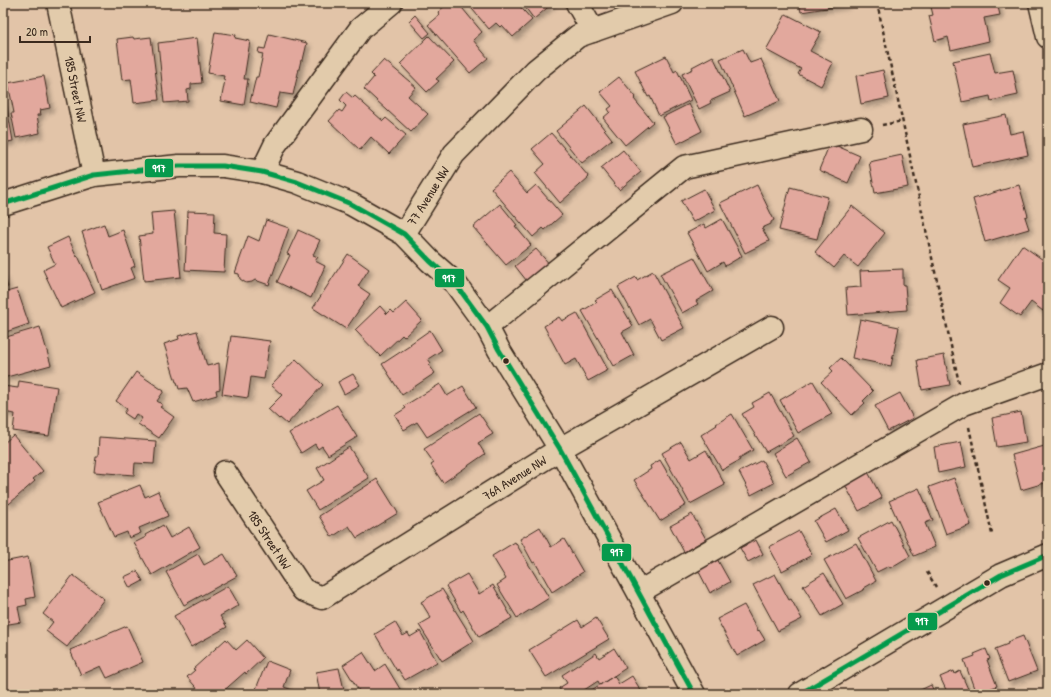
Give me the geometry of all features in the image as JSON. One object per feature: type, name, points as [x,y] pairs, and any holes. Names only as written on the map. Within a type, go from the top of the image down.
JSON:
[{"type":"street","name":"185 Street NW","points":[[58,3],[94,175]]},
{"type":"street","points":[[262,172],[275,146],[360,29],[390,3]]},
{"type":"street","points":[[577,3],[593,31]]},
{"type":"street","name":"77 Avenue NW","points":[[3,204],[94,175],[179,166],[224,166],[262,172],[297,182],[351,204],[404,234],[454,154],[536,70],[578,36],[672,3]]},
{"type":"street","points":[[1040,3],[1048,37]]},
{"type":"street","points":[[487,327],[684,167],[861,129]]},
{"type":"street","points":[[404,234],[430,261],[455,283],[487,327],[499,350],[560,449],[694,694]]},
{"type":"street","name":"76A Avenue NW","points":[[322,598],[560,449],[772,327]]},
{"type":"street","points":[[639,592],[964,404],[1048,374]]},
{"type":"street","name":"185 Street NW","points":[[225,472],[303,590],[322,598]]},
{"type":"street","points":[[800,694],[1001,575],[1048,555]]},
{"type":"path","points":[[877,3],[992,534]]},
{"type":"building","points":[[448,3],[458,3],[482,32],[473,40],[488,58],[470,73],[428,25],[440,15],[438,12]]},
{"type":"building","points":[[467,3],[517,3],[532,20],[513,37],[502,25],[500,27],[496,23],[489,29]]},
{"type":"building","points":[[522,3],[553,3],[534,19]]},
{"type":"building","points":[[799,3],[845,3],[846,5],[801,12]]},
{"type":"building","points":[[930,3],[964,3],[966,6],[973,3],[997,3],[1000,15],[984,18],[989,41],[951,50],[948,37],[935,41],[929,16],[933,15]]},
{"type":"building","points":[[786,14],[821,32],[810,51],[833,63],[821,86],[798,74],[801,69],[766,50]]},
{"type":"building","points":[[415,15],[430,33],[424,38],[409,21]]},
{"type":"building","points":[[215,32],[236,35],[235,38],[250,41],[244,79],[248,79],[244,105],[221,101],[225,80],[223,80],[224,76],[208,73]]},
{"type":"building","points":[[269,34],[307,43],[303,60],[301,60],[293,95],[280,93],[276,108],[250,102],[263,54],[258,53],[259,48],[265,49]]},
{"type":"building","points":[[429,36],[454,62],[436,79],[439,81],[427,92],[400,64]]},
{"type":"building","points":[[133,37],[134,39],[151,37],[159,100],[134,103],[131,79],[122,80],[117,39]]},
{"type":"building","points":[[197,38],[202,83],[191,84],[191,89],[187,90],[188,101],[164,103],[158,43]]},
{"type":"building","points":[[743,49],[750,63],[761,59],[780,101],[745,116],[720,59]]},
{"type":"building","points":[[990,53],[995,73],[1013,70],[1018,95],[991,101],[990,96],[962,102],[953,61]]},
{"type":"building","points":[[666,56],[674,72],[677,70],[691,100],[659,116],[650,96],[648,97],[635,71]]},
{"type":"building","points":[[713,56],[730,92],[710,101],[711,103],[699,109],[682,74]]},
{"type":"building","points":[[384,60],[416,87],[408,96],[428,114],[411,132],[364,89],[374,77],[371,74]]},
{"type":"building","points":[[883,70],[889,98],[861,104],[856,76]]},
{"type":"building","points":[[44,76],[50,108],[40,110],[41,115],[37,115],[40,133],[16,138],[11,113],[14,113],[8,83]]},
{"type":"building","points":[[619,77],[636,97],[634,99],[653,122],[625,145],[603,118],[610,112],[608,109],[612,106],[600,92]]},
{"type":"building","points":[[3,85],[13,141],[3,143]]},
{"type":"building","points":[[346,92],[353,98],[355,96],[383,121],[386,118],[406,135],[389,154],[371,137],[360,150],[329,121],[339,110],[342,112],[346,106],[340,100]]},
{"type":"building","points":[[689,104],[702,131],[677,144],[663,117]]},
{"type":"building","points":[[586,106],[612,139],[582,163],[556,131]]},
{"type":"building","points":[[1006,115],[1010,134],[1023,131],[1028,155],[972,167],[963,124]]},
{"type":"building","points":[[551,133],[589,177],[560,203],[535,173],[545,164],[532,149]]},
{"type":"building","points":[[830,143],[860,156],[848,183],[819,170]]},
{"type":"building","points":[[623,150],[641,172],[619,190],[601,168]]},
{"type":"building","points":[[902,155],[908,187],[875,193],[869,162]]},
{"type":"building","points":[[509,172],[527,193],[536,185],[562,215],[545,230],[543,228],[533,237],[491,188]]},
{"type":"building","points":[[757,185],[774,220],[771,224],[762,228],[769,241],[745,253],[720,203]]},
{"type":"building","points":[[1019,185],[1028,216],[1025,217],[1029,229],[985,242],[973,199]]},
{"type":"building","points":[[790,187],[828,197],[817,239],[779,230]]},
{"type":"building","points":[[704,189],[715,210],[693,222],[681,201]]},
{"type":"building","points":[[500,204],[517,225],[515,226],[531,245],[506,265],[473,227]]},
{"type":"building","points":[[852,206],[885,233],[858,267],[844,256],[834,268],[815,252]]},
{"type":"building","points":[[174,211],[181,277],[144,281],[139,236],[153,234],[151,213]]},
{"type":"building","points":[[188,211],[215,212],[214,233],[226,234],[224,272],[185,270]]},
{"type":"building","points":[[722,219],[742,256],[725,266],[723,262],[708,271],[687,233],[704,224],[706,228]]},
{"type":"building","points":[[266,220],[289,228],[269,285],[255,280],[246,283],[240,279],[239,274],[235,273],[248,236],[259,241]]},
{"type":"building","points":[[104,224],[108,236],[123,230],[135,266],[131,268],[135,278],[102,290],[82,232]]},
{"type":"building","points":[[298,230],[320,240],[313,255],[318,257],[315,261],[325,266],[311,298],[277,282],[290,255],[287,254]]},
{"type":"building","points":[[68,237],[95,292],[61,308],[43,270],[55,264],[47,247]]},
{"type":"building","points":[[1022,245],[1046,262],[1048,259],[1048,303],[1043,311],[1031,302],[1020,317],[1000,303],[1010,288],[998,280]]},
{"type":"building","points":[[536,249],[552,267],[530,285],[515,266]]},
{"type":"building","points":[[348,254],[369,269],[358,286],[370,294],[346,329],[313,308]]},
{"type":"building","points":[[694,257],[713,291],[696,301],[698,304],[682,313],[660,274]]},
{"type":"building","points":[[903,269],[903,285],[905,285],[907,310],[848,315],[846,288],[861,287],[860,271]]},
{"type":"building","points":[[653,271],[684,328],[661,340],[650,319],[639,325],[618,287],[636,277],[637,280]]},
{"type":"building","points":[[3,274],[8,287],[3,288]]},
{"type":"building","points":[[17,289],[29,324],[3,333],[3,293]]},
{"type":"building","points":[[612,290],[633,326],[622,332],[634,355],[614,366],[582,311],[597,302],[595,300]]},
{"type":"building","points":[[406,302],[422,320],[404,337],[402,335],[380,356],[355,330],[380,306],[387,314],[391,310],[394,313]]},
{"type":"building","points":[[577,313],[608,370],[588,381],[576,359],[565,365],[544,326],[559,317],[562,321]]},
{"type":"building","points":[[860,319],[899,327],[891,366],[852,358]]},
{"type":"building","points":[[40,327],[51,365],[3,378],[3,351],[5,350],[3,338]]},
{"type":"building","points":[[430,330],[442,350],[428,359],[431,363],[429,365],[435,373],[402,395],[382,364],[411,345],[410,344]]},
{"type":"building","points":[[197,331],[207,366],[219,363],[220,389],[216,390],[217,395],[193,402],[187,388],[179,389],[164,344],[179,339],[178,336]]},
{"type":"building","points":[[231,336],[270,341],[264,379],[251,377],[248,398],[222,394]]},
{"type":"building","points":[[944,355],[950,385],[922,390],[917,360]]},
{"type":"building","points":[[841,358],[873,391],[863,401],[865,403],[852,415],[821,382],[833,371],[830,368]]},
{"type":"building","points":[[296,359],[323,385],[287,424],[268,409],[282,395],[271,385]]},
{"type":"building","points":[[136,372],[164,391],[157,401],[163,405],[160,407],[174,417],[159,438],[138,424],[142,418],[136,414],[133,419],[124,413],[127,409],[116,401]]},
{"type":"building","points":[[353,374],[360,385],[344,394],[338,382]]},
{"type":"building","points":[[19,381],[57,387],[49,436],[13,431],[15,414],[3,412],[3,386],[18,388]]},
{"type":"building","points":[[813,381],[832,414],[798,433],[780,400]]},
{"type":"building","points":[[440,384],[447,396],[463,386],[476,407],[427,437],[417,422],[404,430],[395,415],[406,408],[404,406]]},
{"type":"building","points":[[770,393],[794,436],[766,452],[742,414],[754,407],[752,403]]},
{"type":"building","points":[[900,393],[913,418],[888,431],[875,406]]},
{"type":"building","points":[[337,405],[357,437],[328,455],[322,446],[318,449],[315,444],[301,453],[289,433]]},
{"type":"building","points":[[1021,412],[1026,442],[997,447],[992,418]]},
{"type":"building","points":[[479,413],[493,434],[478,443],[485,454],[443,483],[431,465],[434,463],[424,449]]},
{"type":"building","points":[[732,414],[753,450],[739,458],[740,460],[722,470],[701,435]]},
{"type":"building","points":[[13,435],[43,471],[33,479],[35,481],[9,504],[3,497],[3,444]]},
{"type":"building","points":[[99,437],[156,441],[154,464],[135,463],[134,475],[94,472],[96,456],[98,456]]},
{"type":"building","points":[[797,438],[811,462],[786,476],[773,453]]},
{"type":"building","points":[[681,442],[691,459],[706,450],[725,485],[690,504],[662,453]]},
{"type":"building","points":[[961,442],[966,467],[938,473],[934,447]]},
{"type":"building","points":[[1048,445],[1048,482],[1021,490],[1012,455]]},
{"type":"building","points":[[349,447],[369,478],[318,510],[306,491],[324,480],[317,468]]},
{"type":"building","points":[[660,460],[686,505],[660,521],[634,480],[651,469],[650,466]]},
{"type":"building","points":[[762,460],[774,483],[751,495],[739,472]]},
{"type":"building","points":[[868,472],[882,498],[859,511],[845,485]]},
{"type":"building","points":[[954,478],[971,525],[946,534],[929,487]]},
{"type":"building","points":[[377,479],[398,513],[357,538],[349,526],[332,537],[319,516]]},
{"type":"building","points":[[140,485],[145,497],[158,491],[168,516],[139,528],[141,533],[129,538],[127,532],[114,537],[98,502]]},
{"type":"building","points":[[919,488],[933,520],[925,523],[935,547],[914,556],[889,501]]},
{"type":"building","points":[[836,509],[848,530],[826,542],[814,521]]},
{"type":"building","points":[[692,514],[706,539],[684,552],[670,526]]},
{"type":"building","points":[[891,520],[910,556],[890,568],[889,566],[877,572],[858,538]]},
{"type":"building","points":[[163,525],[170,538],[189,527],[200,547],[152,575],[134,543],[146,537],[145,535]]},
{"type":"building","points":[[540,527],[551,547],[564,539],[583,572],[552,592],[535,562],[533,563],[520,539]]},
{"type":"building","points":[[799,531],[812,555],[782,571],[769,547]]},
{"type":"building","points":[[756,540],[763,554],[748,562],[740,548]]},
{"type":"building","points":[[515,542],[549,598],[517,618],[497,585],[506,579],[492,556]]},
{"type":"building","points":[[856,543],[876,581],[864,588],[865,589],[846,599],[824,560]]},
{"type":"building","points":[[198,554],[204,565],[224,554],[237,576],[184,605],[166,572]]},
{"type":"building","points":[[28,557],[35,597],[26,599],[27,605],[18,607],[21,622],[3,625],[3,562]]},
{"type":"building","points":[[716,557],[730,582],[710,593],[697,568]]},
{"type":"building","points":[[137,571],[143,581],[130,588],[124,577]]},
{"type":"building","points":[[824,573],[843,604],[822,616],[803,586]]},
{"type":"building","points":[[467,574],[479,594],[493,585],[512,618],[479,637],[463,610],[461,612],[446,586]]},
{"type":"building","points":[[775,574],[789,600],[791,599],[802,619],[778,631],[753,585]]},
{"type":"building","points":[[73,575],[104,599],[67,647],[46,631],[53,622],[43,614]]},
{"type":"building","points":[[228,586],[239,605],[220,616],[227,627],[191,647],[174,616]]},
{"type":"building","points":[[442,589],[474,641],[442,661],[419,625],[431,618],[421,602]]},
{"type":"building","points":[[744,605],[758,631],[759,630],[765,640],[737,656],[717,619]]},
{"type":"building","points":[[596,618],[609,639],[546,677],[529,650],[578,620],[582,627]]},
{"type":"building","points":[[395,622],[403,636],[408,633],[410,637],[420,631],[437,662],[405,680],[398,669],[397,671],[375,634]]},
{"type":"building","points":[[127,626],[143,662],[107,678],[101,666],[81,675],[70,650]]},
{"type":"building","points":[[1023,636],[1037,671],[1008,682],[995,649],[1008,644],[1007,642]]},
{"type":"building","points":[[226,639],[236,650],[247,640],[263,658],[246,674],[245,672],[220,694],[202,694],[187,677],[195,670],[193,669]]},
{"type":"building","points":[[614,648],[626,668],[600,685],[598,681],[578,694],[562,694],[559,688],[567,683],[562,675],[596,653],[599,658]]},
{"type":"building","points":[[986,649],[990,659],[987,660],[997,686],[976,694],[964,660],[975,656],[974,654]]},
{"type":"building","points":[[363,652],[375,671],[385,664],[403,694],[361,694],[343,665]]},
{"type":"building","points":[[267,661],[290,670],[284,687],[295,691],[294,694],[254,694]]},
{"type":"building","points":[[339,668],[345,694],[320,694],[316,672]]},
{"type":"building","points":[[954,671],[955,674],[960,671],[968,689],[963,691],[964,694],[948,694],[940,677]]},
{"type":"building","points":[[614,676],[619,684],[632,676],[643,694],[585,694]]},
{"type":"building","points":[[931,685],[935,694],[912,694]]},
{"type":"transit line","name":"917","points":[[3,204],[94,175],[179,166],[223,166],[262,172],[297,182],[351,204],[404,234],[430,261],[455,283],[487,327],[499,350],[560,449],[694,694]]},
{"type":"transit line","name":"917","points":[[800,694],[1001,575],[1048,555]]}]
